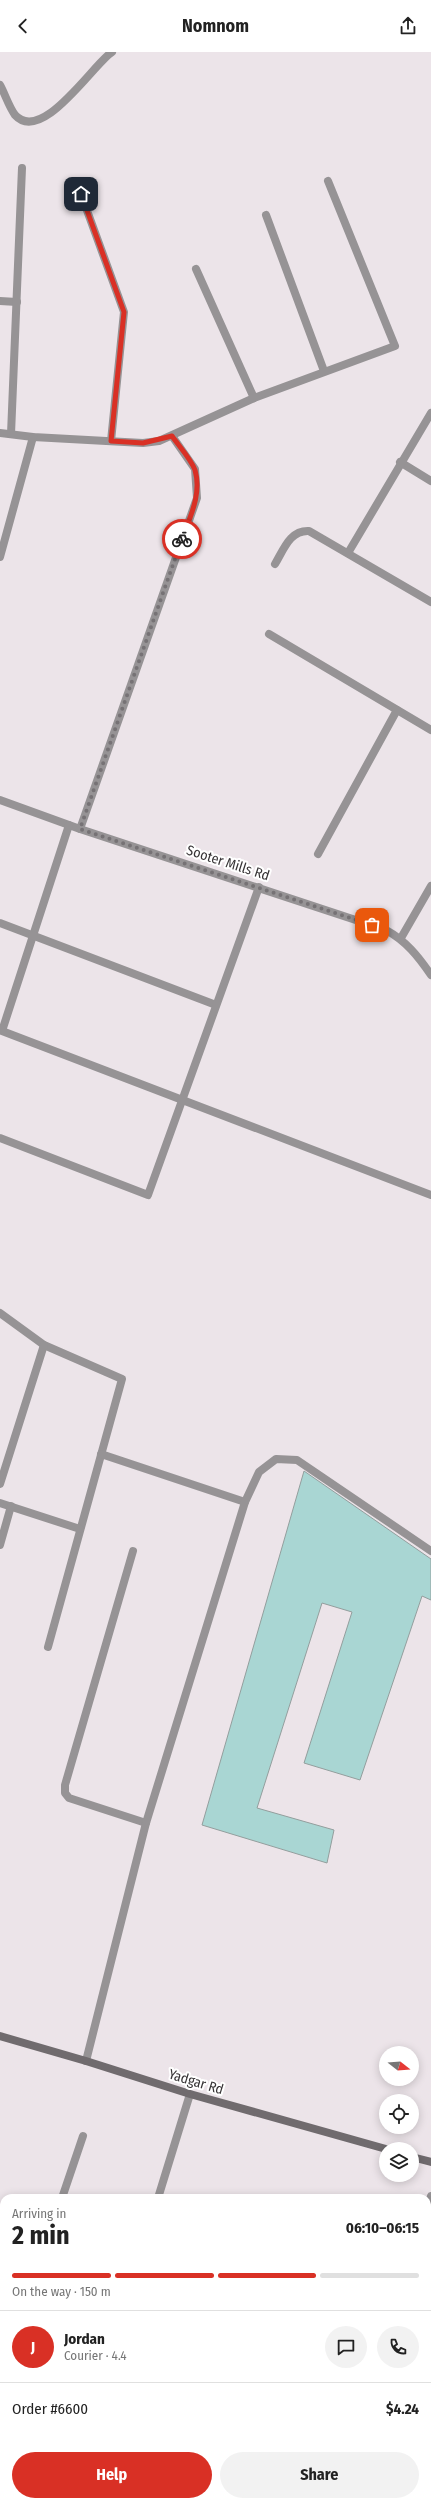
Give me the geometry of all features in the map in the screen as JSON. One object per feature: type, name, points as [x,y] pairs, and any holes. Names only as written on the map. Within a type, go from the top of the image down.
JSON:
[{"type":"street","points":[[0,85],[16,116],[24,120],[36,120],[57,109],[109,53]]},
{"type":"street","points":[[11,434],[22,168]]},
{"type":"street","points":[[0,433],[33,437],[143,443],[172,436],[254,398],[395,346],[328,181]]},
{"type":"street","points":[[81,194],[124,312],[111,441]]},
{"type":"street","points":[[266,215],[324,372]]},
{"type":"street","points":[[196,269],[254,398]]},
{"type":"street","points":[[0,301],[17,302]]},
{"type":"street","points":[[348,553],[400,462],[431,413]]},
{"type":"street","points":[[80,829],[197,498],[195,469],[172,436]]},
{"type":"street","points":[[0,557],[33,437]]},
{"type":"street","points":[[400,462],[431,481]]},
{"type":"street","points":[[275,564],[292,535],[300,530],[309,531],[431,602]]},
{"type":"street","points":[[269,634],[431,730]]},
{"type":"street","points":[[318,854],[397,710]]},
{"type":"street","name":"Sooter Mills Rd","points":[[0,800],[80,829],[386,930],[401,938],[431,975]]},
{"type":"street","points":[[69,825],[1,1035],[182,1100],[431,1195]]},
{"type":"street","points":[[401,938],[431,886]]},
{"type":"street","points":[[0,1138],[148,1195],[259,887]]},
{"type":"street","points":[[0,923],[34,934],[216,1005]]},
{"type":"street","points":[[0,1313],[44,1345],[122,1379],[100,1454],[48,1647]]},
{"type":"street","points":[[0,1484],[44,1345]]},
{"type":"street","points":[[100,1454],[245,1502]]},
{"type":"street","points":[[86,2060],[146,1823],[245,1502],[259,1472],[276,1459],[297,1460],[431,1551]]},
{"type":"street","points":[[0,1503],[80,1529]]},
{"type":"street","points":[[0,1545],[11,1506]]},
{"type":"street","points":[[133,1550],[65,1785],[65,1793],[69,1798],[146,1823]]},
{"type":"street","name":"Yadgar Rd","points":[[0,2036],[86,2060],[190,2094],[379,2148]]},
{"type":"street","points":[[159,2194],[190,2094]]},
{"type":"street","points":[[63,2194],[83,2136]]},
{"type":"street","points":[[419,2159],[431,2162]]},
{"type":"building","points":[[304,1471],[431,1559],[431,1600],[422,1596],[360,1780],[304,1763],[352,1612],[322,1603],[257,1808],[334,1830],[327,1863],[202,1825]]},
{"type":"way so far","points":[[182,539],[80,829],[372,925]]},
{"type":"route","points":[[81,194],[124,312],[111,441],[143,443],[159,441],[172,436],[195,469],[197,486],[197,498],[182,539]]}]
